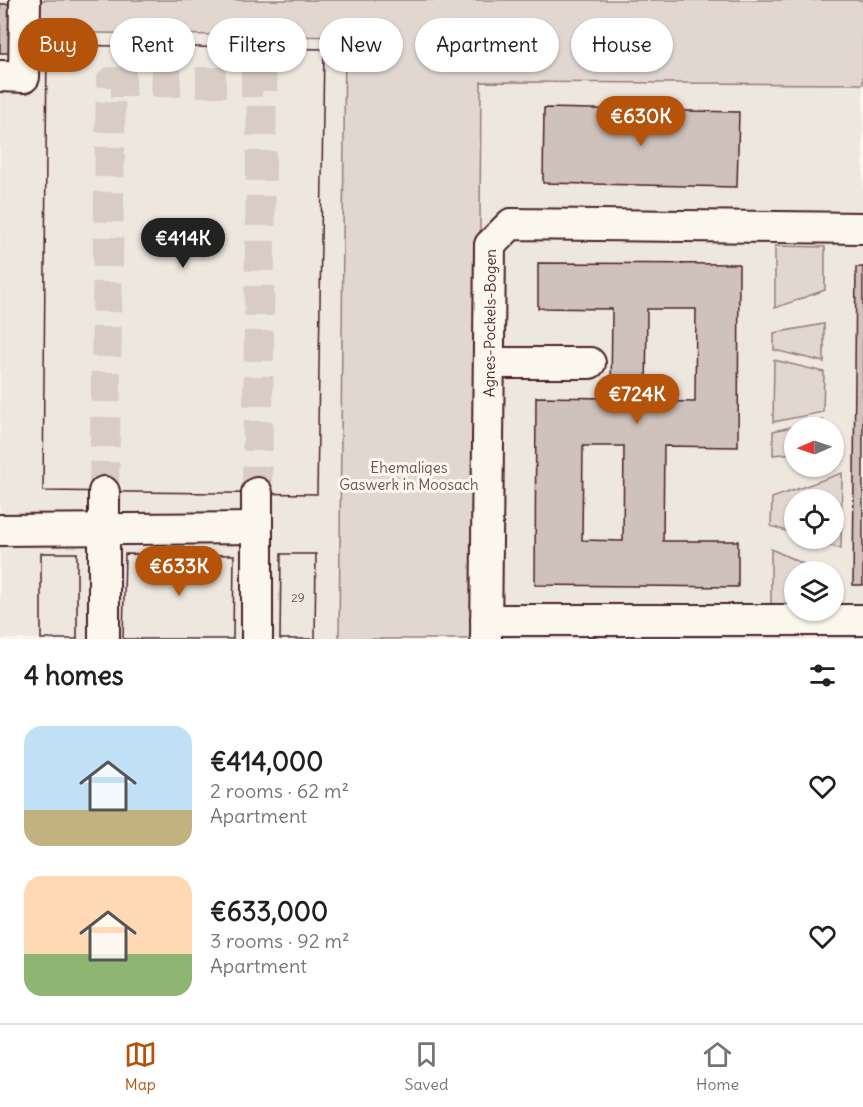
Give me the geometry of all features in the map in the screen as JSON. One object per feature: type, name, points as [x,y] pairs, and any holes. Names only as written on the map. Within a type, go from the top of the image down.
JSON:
[{"type":"street","points":[[0,76],[24,77],[25,0]]},
{"type":"street","name":"Agnes-Pockels-Bogen","points":[[486,629],[489,244],[511,224],[863,228]]},
{"type":"street","points":[[489,363],[590,363]]},
{"type":"street","points":[[104,492],[104,639]]},
{"type":"street","points":[[257,493],[257,639]]},
{"type":"street","points":[[0,531],[257,528]]},
{"type":"street","points":[[486,629],[863,620]]},
{"type":"shaded area","points":[[0,0],[324,0],[334,18],[319,18],[319,72],[345,72],[339,639],[0,639]]},
{"type":"shaded area","points":[[481,81],[863,84],[863,639],[477,639]]},
{"type":"green space","name":"Ehemaliges Gaswerk in Moosach","points":[[40,0],[863,0],[863,84],[481,82],[477,639],[339,639],[345,72],[403,72],[403,18],[319,18],[319,37],[307,36],[307,18],[207,18],[207,35],[195,35],[195,18],[110,18],[110,33],[98,33],[98,18],[39,18]]},
{"type":"green space","points":[[775,246],[825,247],[825,290],[775,308]]},
{"type":"green space","points":[[824,324],[824,362],[774,350],[774,333]]},
{"type":"green space","points":[[774,360],[824,372],[823,412],[784,417],[784,420],[773,422]]},
{"type":"green space","points":[[784,429],[784,454],[773,455],[773,431]]},
{"type":"green space","points":[[831,477],[842,477],[842,489],[797,489]]},
{"type":"green space","points":[[784,494],[784,530],[771,526],[772,498]]},
{"type":"green space","points":[[771,549],[797,561],[784,561],[784,606],[771,605]]},
{"type":"building","points":[[0,4],[17,4],[16,53],[0,53]]},
{"type":"building","points":[[98,46],[110,46],[110,72],[195,72],[195,47],[207,47],[207,72],[307,72],[307,49],[319,49],[319,72],[324,72],[317,494],[43,491],[47,72],[98,72]]},
{"type":"building","points":[[98,46],[110,46],[110,72],[195,72],[195,47],[207,47],[207,72],[307,72],[307,49],[319,49],[319,72],[324,72],[317,494],[43,491],[47,72],[98,72]]},
{"type":"building","points":[[544,108],[739,112],[737,187],[543,183]]},
{"type":"building","points":[[538,263],[739,264],[738,447],[664,446],[663,541],[738,541],[738,587],[535,585],[536,397],[611,398],[612,309],[538,308]],"holes":[[[647,309],[696,309],[695,402],[646,401]],[[583,446],[624,446],[623,541],[582,540]]]},
{"type":"building","points":[[856,267],[863,267],[863,585],[853,585]]},
{"type":"building","points":[[41,553],[77,553],[77,639],[41,639]]},
{"type":"building","points":[[41,553],[77,553],[77,639],[41,639]]},
{"type":"building","points":[[125,554],[234,555],[233,639],[123,639]]},
{"type":"building","points":[[125,554],[234,555],[233,639],[123,639]]},
{"type":"building","points":[[281,554],[316,554],[315,639],[280,639]]},
{"type":"building","points":[[281,554],[316,554],[315,639],[280,639]]},
{"type":"tunnel","points":[[104,492],[111,82],[262,82],[257,493]]}]
